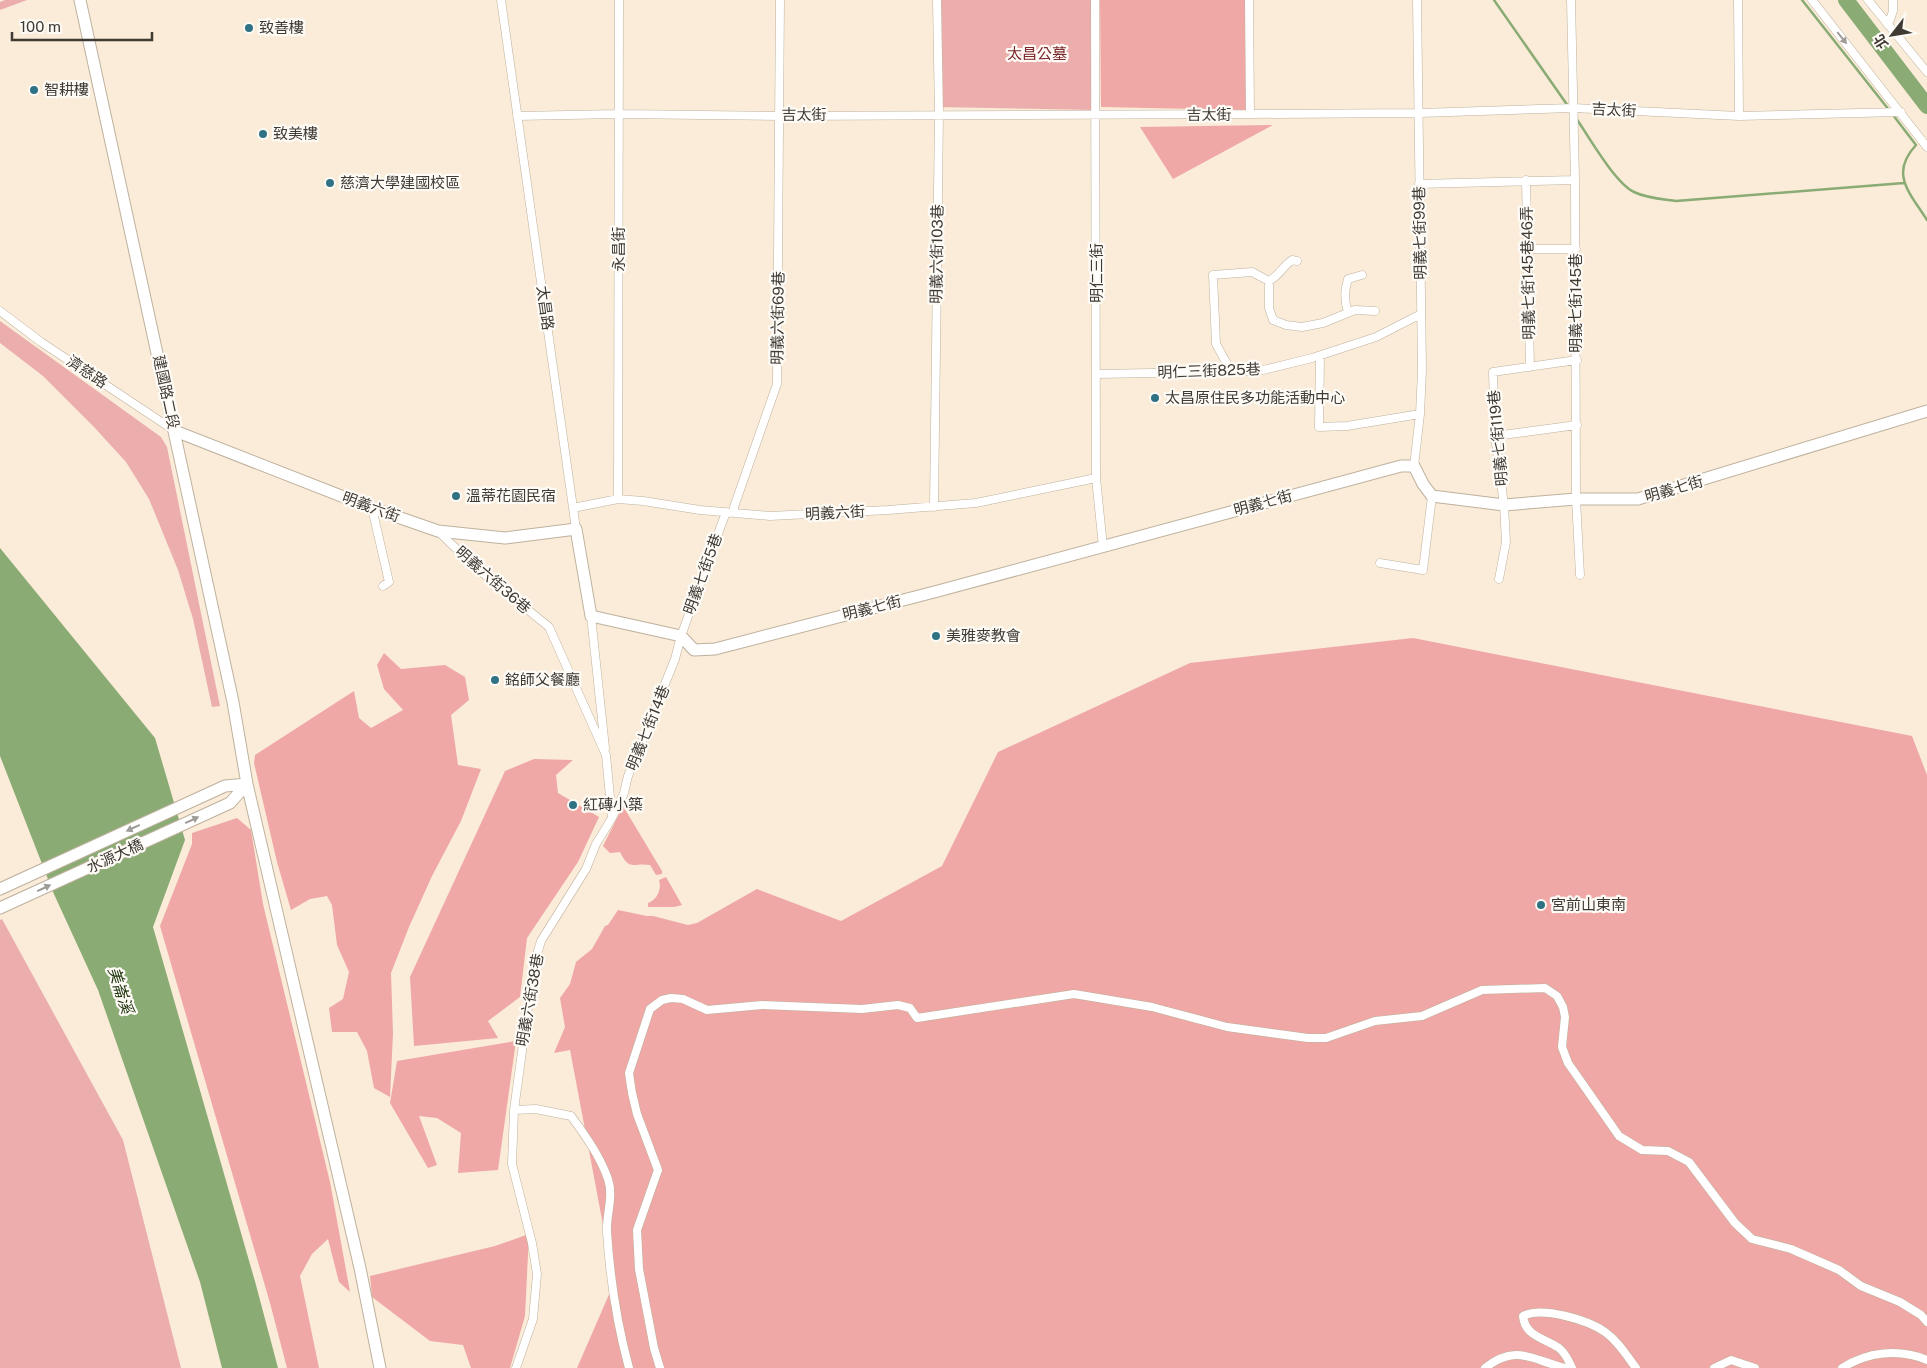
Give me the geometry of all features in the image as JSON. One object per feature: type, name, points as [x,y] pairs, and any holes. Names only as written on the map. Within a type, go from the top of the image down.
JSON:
[{"type":"street","name":"建國路二段","points":[[80,0],[233,702],[247,784],[360,1268],[380,1368]]},
{"type":"street","name":"太昌路","points":[[501,0],[590,616]]},
{"type":"street","name":"永昌街","points":[[618,499],[619,0]]},
{"type":"street","name":"明義六街69巷","points":[[730,513],[734,507],[777,384],[780,0]]},
{"type":"street","name":"明義六街103巷","points":[[934,507],[939,114],[937,0]]},
{"type":"street","name":"明仁三街","points":[[1095,0],[1096,478],[1103,546]]},
{"type":"street","points":[[1249,0],[1250,114]]},
{"type":"street","name":"明義七街99巷","points":[[1414,466],[1420,414],[1422,370],[1418,0]]},
{"type":"street","name":"明義七街145巷","points":[[1571,0],[1576,249],[1576,499],[1580,575]]},
{"type":"street","points":[[1738,0],[1739,116]]},
{"type":"street","points":[[1812,0],[1927,147]]},
{"type":"street","points":[[1868,0],[1927,72]]},
{"type":"street","points":[[1888,25],[1893,11],[1893,0]]},
{"type":"street","name":"吉太街","points":[[517,116],[619,114],[780,116],[1420,113],[1572,108],[1739,116],[1901,112]]},
{"type":"street","name":"明義七街145巷46弄","points":[[1526,180],[1530,367]]},
{"type":"street","points":[[1419,184],[1575,180]]},
{"type":"street","points":[[1528,249],[1576,249]]},
{"type":"street","points":[[1269,281],[1276,277],[1292,260],[1297,261]]},
{"type":"street","points":[[1231,371],[1216,344],[1213,275],[1252,272],[1269,281]]},
{"type":"street","points":[[1348,312],[1344,302],[1344,292],[1348,279],[1362,275]]},
{"type":"street","points":[[1269,281],[1269,308],[1273,320],[1286,325],[1302,327],[1323,323],[1355,310],[1375,311]]},
{"type":"street","name":"濟慈路","points":[[0,311],[41,342],[175,431]]},
{"type":"street","name":"明仁三街825巷","points":[[1097,374],[1259,371],[1320,356],[1376,337],[1421,314]]},
{"type":"street","points":[[1320,356],[1319,427],[1347,426],[1420,414]]},
{"type":"street","points":[[1530,367],[1577,360]]},
{"type":"street","name":"明義七街119巷","points":[[1499,579],[1506,542],[1492,372],[1530,367]]},
{"type":"street","name":"明義七街","points":[[1432,496],[1504,505],[1576,499],[1638,499],[1927,411]]},
{"type":"street","points":[[1496,436],[1577,425]]},
{"type":"street","name":"明義六街","points":[[175,431],[372,508],[438,531],[505,538],[576,529]]},
{"type":"street","name":"明義七街","points":[[590,616],[680,636],[694,650],[715,648],[1401,466],[1414,466]]},
{"type":"street","points":[[1380,563],[1423,570],[1432,496],[1423,484],[1414,466]]},
{"type":"street","name":"明義六街","points":[[573,508],[618,499],[643,500],[730,513],[770,516],[934,507],[976,504],[1096,478]]},
{"type":"street","points":[[372,508],[389,582],[383,586]]},
{"type":"street","name":"明義七街5巷","points":[[680,636],[730,513]]},
{"type":"street","name":"明義六街36巷","points":[[438,531],[474,565],[549,627],[606,755]]},
{"type":"street","points":[[590,616],[612,818]]},
{"type":"street","name":"明義七街14巷","points":[[612,818],[624,793],[628,776],[675,658],[680,636]]},
{"type":"street","name":"水源大橋","points":[[0,889],[225,786],[247,784]]},
{"type":"street","name":"水源大橋","points":[[0,908],[230,803],[247,784]]},
{"type":"street","name":"明義六街38巷","points":[[516,1368],[533,1319],[537,1274],[532,1243],[512,1164],[514,1110],[534,964],[541,941],[586,869],[596,844],[612,818]]},
{"type":"street","points":[[660,1368],[654,1348],[639,1269],[637,1230],[658,1170],[638,1114],[629,1073],[650,1009],[662,1000],[671,998],[683,998],[707,1010],[762,1005],[862,1009],[898,1005],[910,1008],[917,1018],[1074,994],[1152,1007],[1226,1027],[1308,1038],[1326,1038],[1375,1020],[1422,1016],[1482,990],[1545,988],[1557,996],[1563,1007],[1565,1017],[1562,1047],[1568,1063],[1618,1136],[1642,1150],[1668,1152],[1689,1162],[1735,1223],[1752,1238],[1790,1249],[1830,1266],[1861,1286],[1900,1302],[1927,1322]]},
{"type":"street","points":[[514,1110],[536,1109],[571,1116],[589,1142],[608,1178],[611,1193],[606,1227],[609,1268],[623,1346],[629,1368]]},
{"type":"street","points":[[1572,1368],[1560,1349],[1532,1333],[1524,1324],[1523,1316],[1529,1313],[1556,1313],[1590,1324],[1606,1332],[1623,1350],[1636,1368]]},
{"type":"street","points":[[1842,1368],[1854,1360],[1885,1353],[1913,1354],[1927,1360]]},
{"type":"street","points":[[1485,1368],[1507,1354],[1536,1358],[1565,1368]]},
{"type":"street","points":[[1714,1368],[1731,1360],[1755,1368]]},
{"type":"green space","points":[[5,0],[27,0],[0,10],[0,2]]},
{"type":"green space","name":"太昌公墓","points":[[935,0],[1092,0],[1094,110],[936,107]]},
{"type":"green space","points":[[0,321],[161,437],[167,447],[220,706],[212,707],[193,619],[178,570],[149,499],[126,462],[94,427],[43,376],[0,343]]},
{"type":"green space","points":[[2,919],[123,1140],[181,1368],[0,1368],[0,920]]},
{"type":"shaded area","points":[[1100,0],[1245,0],[1247,110],[1101,107]]},
{"type":"shaded area","points":[[1273,125],[1173,179],[1140,127]]},
{"type":"shaded area","points":[[1413,638],[1912,736],[1927,775],[1927,1368],[577,1368],[614,1283],[570,1050],[554,1053],[565,1027],[560,998],[570,984],[576,962],[592,949],[605,926],[608,925],[618,910],[688,925],[697,923],[757,889],[841,921],[942,866],[998,752],[1190,663]]},
{"type":"shaded area","points":[[384,653],[401,669],[445,665],[465,677],[469,700],[451,715],[458,765],[481,769],[461,821],[432,876],[391,973],[393,1033],[390,1097],[374,1088],[367,1051],[357,1032],[332,1032],[329,1008],[343,999],[349,972],[337,945],[332,905],[327,896],[310,899],[291,910],[277,862],[254,763],[255,755],[354,691],[359,718],[371,728],[403,710],[384,689],[377,665]]},
{"type":"shaded area","points":[[534,759],[573,760],[556,775],[558,793],[599,817],[578,862],[527,938],[520,997],[488,1021],[498,1038],[414,1046],[410,977],[505,771]]},
{"type":"shaded area","points":[[623,806],[662,874],[656,875],[650,865],[629,864],[620,852],[610,853],[603,846]]},
{"type":"shaded area","points":[[237,818],[251,830],[263,904],[330,1182],[350,1292],[339,1282],[328,1239],[312,1254],[300,1276],[319,1368],[287,1368],[270,1303],[160,926],[192,844],[192,833]]},
{"type":"shaded area","points":[[666,877],[682,905],[674,907],[648,907],[648,903],[658,894],[659,880]]},
{"type":"shaded area","points":[[516,1041],[498,1170],[458,1173],[461,1133],[437,1118],[419,1116],[437,1165],[428,1168],[390,1103],[397,1061]]},
{"type":"shaded area","points":[[529,1234],[525,1316],[510,1368],[471,1368],[463,1345],[430,1341],[372,1297],[370,1276],[495,1246]]},
{"type":"water","name":"美崙溪","points":[[0,548],[155,738],[185,840],[153,927],[278,1368],[222,1368],[200,1282],[98,990],[53,892],[0,756]]},
{"type":"waterway","points":[[1494,0],[1568,106]]},
{"type":"waterway","points":[[1802,0],[1889,110]]},
{"type":"waterway","points":[[1846,0],[1927,106]]},
{"type":"waterway","points":[[1893,115],[1916,145]]},
{"type":"waterway","points":[[1576,118],[1603,159],[1619,179],[1634,192],[1649,197],[1676,201],[1904,183]]},
{"type":"waterway","points":[[1916,145],[1908,155],[1903,174],[1909,192],[1927,220]]},
{"type":"place","name":"致善樓","points":[[249,28]]},
{"type":"place","name":"智耕樓","points":[[34,90]]},
{"type":"place","name":"致美樓","points":[[263,134]]},
{"type":"place","name":"慈濟大學建國校區","points":[[330,183]]},
{"type":"place","name":"太昌原住民多功能活動中心","points":[[1155,398]]},
{"type":"place","name":"溫蒂花園民宿","points":[[456,496]]},
{"type":"place","name":"美雅麥教會","points":[[936,636]]},
{"type":"place","name":"銘師父餐廳","points":[[495,680]]},
{"type":"place","name":"紅磚小築","points":[[573,805]]},
{"type":"place","name":"宮前山東南","points":[[1541,905]]}]
